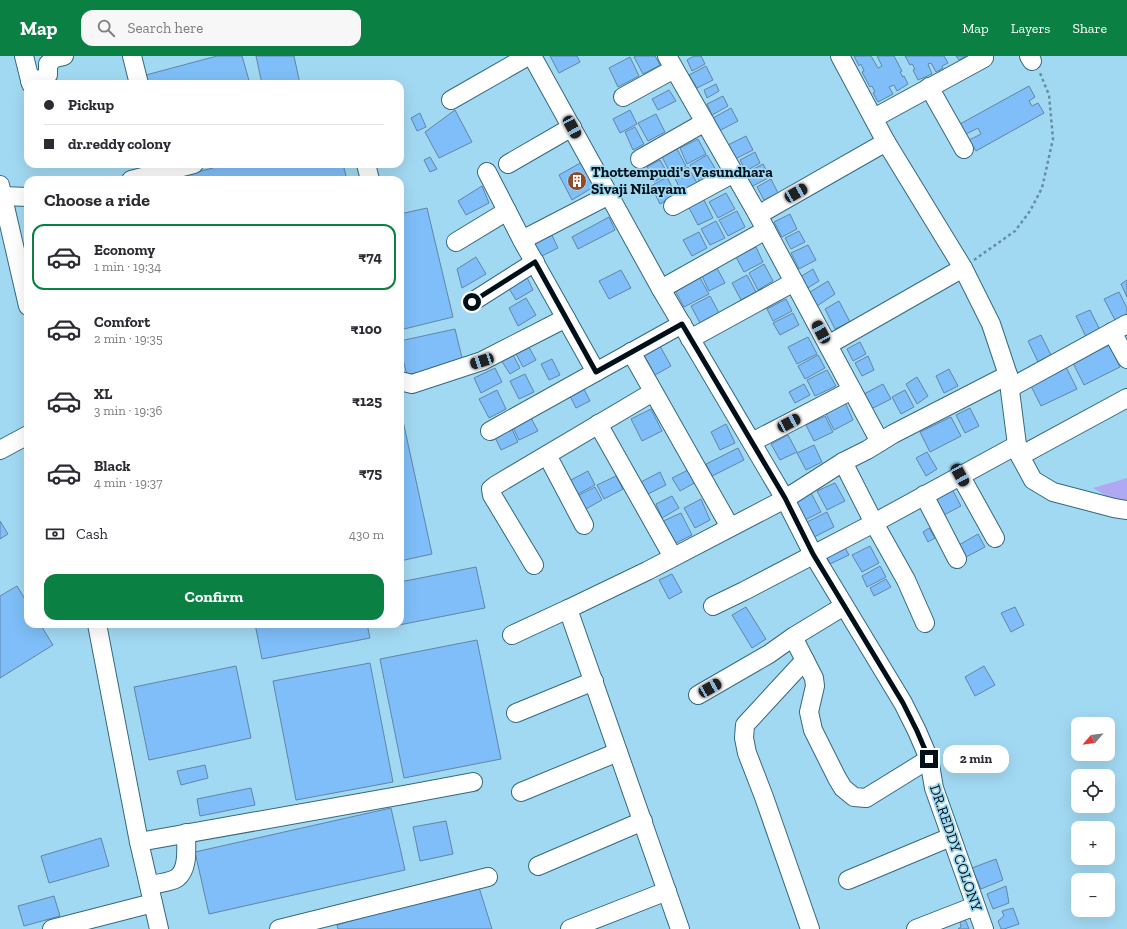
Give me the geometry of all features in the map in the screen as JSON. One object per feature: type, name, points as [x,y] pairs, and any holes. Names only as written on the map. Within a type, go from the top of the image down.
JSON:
[{"type":"street","points":[[24,56],[30,80]]},
{"type":"street","points":[[38,80],[45,78],[48,75],[48,64],[55,58],[64,56]]},
{"type":"street","points":[[132,56],[138,80]]},
{"type":"street","points":[[451,100],[528,56]]},
{"type":"street","name":"DR.REDDY COLONY","points":[[532,56],[661,289],[785,498],[813,554],[903,703],[929,759],[934,788],[984,929]]},
{"type":"street","points":[[840,56],[886,142],[963,268],[991,324],[1009,381],[1019,451],[1033,480],[1053,492],[1127,510]]},
{"type":"street","points":[[874,118],[984,58]]},
{"type":"street","points":[[623,97],[671,62],[762,222],[880,442]]},
{"type":"street","points":[[929,87],[964,149]]},
{"type":"street","points":[[640,159],[705,122]]},
{"type":"street","points":[[508,164],[572,127]]},
{"type":"street","points":[[661,289],[886,142]]},
{"type":"street","points":[[169,175],[185,168]]},
{"type":"street","points":[[487,172],[522,240],[596,372]]},
{"type":"street","points":[[672,206],[734,173]]},
{"type":"street","points":[[24,196],[1,191],[24,287]]},
{"type":"street","points":[[522,240],[609,195]]},
{"type":"street","points":[[456,242],[507,211]]},
{"type":"street","points":[[472,302],[535,262]]},
{"type":"street","points":[[828,345],[963,268]]},
{"type":"street","points":[[490,431],[631,352],[686,331],[794,282]]},
{"type":"street","points":[[404,383],[412,384],[482,361],[566,318]]},
{"type":"street","points":[[512,635],[647,571],[785,498],[843,462],[867,450],[893,434],[1120,328],[1127,359]]},
{"type":"street","points":[[631,352],[730,527]]},
{"type":"street","points":[[752,442],[852,390]]},
{"type":"street","points":[[534,564],[492,495],[491,489],[653,392]]},
{"type":"street","points":[[713,606],[874,523],[960,475],[1019,451],[1127,398]]},
{"type":"street","points":[[598,424],[673,557]]},
{"type":"street","points":[[0,450],[24,437]]},
{"type":"street","points":[[547,455],[584,525]]},
{"type":"street","points":[[843,462],[874,523],[906,580],[925,623]]},
{"type":"street","points":[[960,475],[995,538]]},
{"type":"street","points":[[924,495],[957,559]]},
{"type":"street","points":[[698,696],[769,654],[844,606]]},
{"type":"street","points":[[568,609],[680,929]]},
{"type":"street","points":[[98,628],[139,842],[159,929]]},
{"type":"street","points":[[794,637],[814,678],[815,686],[809,712],[813,730],[843,788],[854,797],[866,798],[929,759]]},
{"type":"street","points":[[805,660],[745,725],[744,738],[747,753],[810,929]]},
{"type":"street","points":[[516,713],[594,680]]},
{"type":"street","points":[[521,792],[618,752]]},
{"type":"street","points":[[139,842],[473,782]]},
{"type":"street","points":[[538,866],[643,821]]},
{"type":"street","points":[[149,885],[176,879],[183,871],[186,859],[186,833]]},
{"type":"street","points":[[848,880],[951,837]]},
{"type":"street","points":[[279,929],[488,877]]},
{"type":"street","points":[[570,929],[667,891]]},
{"type":"street","points":[[52,929],[75,926],[153,903]]},
{"type":"street","points":[[916,929],[975,906]]},
{"type":"path","points":[[963,268],[1015,231],[1030,211],[1042,188],[1053,139],[1049,95],[1038,67],[1030,59]]},
{"type":"shaded area","points":[[1127,478],[1127,508],[1093,488]]},
{"type":"building","points":[[217,56],[242,56],[249,80],[147,80],[146,75]]},
{"type":"building","points":[[256,56],[294,56],[299,80],[261,80]]},
{"type":"building","points":[[550,56],[577,56],[580,62],[559,73]]},
{"type":"building","points":[[655,56],[660,65],[643,74],[634,57]]},
{"type":"building","points":[[694,56],[701,56],[705,64],[692,71],[687,60]]},
{"type":"building","points":[[854,56],[871,56],[878,68],[882,66],[877,56],[894,56],[902,71],[900,72],[908,84],[897,91],[894,85],[889,87],[893,94],[878,102],[873,93],[875,92],[872,86],[870,87],[862,72],[864,71],[861,64],[859,66]]},
{"type":"building","points":[[905,56],[944,56],[948,63],[936,72],[931,63],[928,64],[932,74],[918,80],[913,70],[915,69],[912,64],[910,65]]},
{"type":"building","points":[[956,56],[966,56],[959,60]]},
{"type":"building","points":[[630,57],[639,76],[618,87],[609,68]]},
{"type":"building","points":[[706,66],[713,80],[697,88],[689,75]]},
{"type":"building","points":[[716,84],[719,91],[707,98],[704,90]]},
{"type":"building","points":[[1029,86],[1035,97],[1029,101],[1032,106],[1038,103],[1044,113],[976,151],[969,140],[981,134],[978,128],[966,134],[960,124]]},
{"type":"building","points":[[669,90],[676,101],[658,110],[652,99]]},
{"type":"building","points":[[723,96],[728,106],[712,115],[707,104]]},
{"type":"building","points":[[731,108],[738,121],[719,131],[713,118]]},
{"type":"building","points":[[455,110],[472,142],[439,158],[425,132]]},
{"type":"building","points":[[630,110],[637,124],[620,133],[613,119]]},
{"type":"building","points":[[420,113],[426,127],[417,131],[411,118]]},
{"type":"building","points":[[656,114],[665,132],[648,141],[638,123]]},
{"type":"building","points":[[635,127],[644,144],[633,150],[625,132]]},
{"type":"building","points":[[746,136],[753,150],[735,159],[728,145]]},
{"type":"building","points":[[698,139],[706,154],[687,164],[680,148]]},
{"type":"building","points":[[677,149],[686,166],[671,174],[662,157]]},
{"type":"building","points":[[755,152],[760,163],[746,171],[740,160]]},
{"type":"building","points":[[707,155],[721,178],[703,188],[690,165]]},
{"type":"building","points":[[430,157],[437,169],[430,172],[424,160]]},
{"type":"building","points":[[660,160],[668,174],[654,182],[647,167]]},
{"type":"building","name":"Thottempudi's Vasundhara Sivaji Nilayam","points":[[582,162],[595,186],[572,200],[559,175]]},
{"type":"building","points":[[763,164],[770,177],[751,187],[744,174]]},
{"type":"building","points":[[688,167],[697,183],[682,192],[673,175]]},
{"type":"building","points":[[213,168],[344,168],[346,176],[186,176]]},
{"type":"building","points":[[667,177],[676,195],[660,204],[651,186]]},
{"type":"building","points":[[771,179],[778,193],[764,200],[757,187]]},
{"type":"building","points":[[482,186],[489,203],[466,215],[458,201]]},
{"type":"building","points":[[726,193],[735,209],[718,218],[709,202]]},
{"type":"building","points":[[703,198],[713,218],[698,225],[688,206]]},
{"type":"building","points":[[427,208],[453,317],[404,329],[404,213]]},
{"type":"building","points":[[737,211],[745,227],[728,236],[719,220]]},
{"type":"building","points":[[790,214],[797,229],[782,237],[774,222]]},
{"type":"building","points":[[609,217],[615,230],[578,249],[572,237]]},
{"type":"building","points":[[716,221],[725,238],[710,245],[701,229]]},
{"type":"building","points":[[550,231],[558,248],[540,257],[531,240]]},
{"type":"building","points":[[799,231],[805,242],[791,249],[785,238]]},
{"type":"building","points":[[699,232],[707,248],[692,256],[683,240]]},
{"type":"building","points":[[808,245],[816,260],[799,269],[791,253]]},
{"type":"building","points":[[756,247],[763,262],[744,272],[736,257]]},
{"type":"building","points":[[476,257],[486,274],[462,288],[457,269]]},
{"type":"building","points":[[764,264],[773,281],[758,290],[749,273]]},
{"type":"building","points":[[717,268],[725,283],[709,291],[702,276]]},
{"type":"building","points":[[813,269],[819,281],[803,291],[797,279]]},
{"type":"building","points":[[621,270],[631,288],[609,299],[599,281]]},
{"type":"building","points":[[524,271],[533,290],[516,300],[505,282]]},
{"type":"building","points":[[698,274],[709,294],[684,307],[673,287]]},
{"type":"building","points":[[747,275],[756,292],[741,300],[732,283]]},
{"type":"building","points":[[1127,280],[1127,297],[1121,284]]},
{"type":"building","points":[[828,281],[835,294],[817,306],[810,292]]},
{"type":"building","points":[[1119,292],[1127,308],[1127,317],[1116,322],[1104,299]]},
{"type":"building","points":[[710,296],[719,313],[700,323],[691,306]]},
{"type":"building","points":[[526,298],[536,315],[518,326],[509,308]]},
{"type":"building","points":[[786,299],[792,311],[773,321],[767,309]]},
{"type":"building","points":[[839,301],[850,322],[835,329],[825,309]]},
{"type":"building","points":[[1090,310],[1101,332],[1087,339],[1076,316]]},
{"type":"building","points":[[793,313],[799,325],[780,335],[773,323]]},
{"type":"building","points":[[455,329],[463,362],[407,375],[404,363],[404,340]]},
{"type":"building","points":[[1041,335],[1052,357],[1039,364],[1028,341]]},
{"type":"building","points":[[808,337],[817,354],[797,364],[788,347]]},
{"type":"building","points":[[526,342],[536,360],[523,367],[514,350]]},
{"type":"building","points":[[860,342],[866,354],[853,361],[847,349]]},
{"type":"building","points":[[1109,345],[1120,367],[1084,385],[1073,363]]},
{"type":"building","points":[[660,346],[671,366],[655,375],[644,355]]},
{"type":"building","points":[[511,351],[520,368],[510,374],[499,357]]},
{"type":"building","points":[[818,355],[825,368],[805,379],[798,366]]},
{"type":"building","points":[[868,356],[874,370],[862,376],[855,363]]},
{"type":"building","points":[[552,359],[560,375],[549,380],[541,364]]},
{"type":"building","points":[[1066,367],[1077,389],[1041,406],[1030,384]]},
{"type":"building","points":[[495,368],[502,382],[481,393],[474,378]]},
{"type":"building","points":[[949,369],[958,386],[944,393],[936,376]]},
{"type":"building","points":[[827,370],[836,386],[815,396],[807,380]]},
{"type":"building","points":[[525,374],[534,392],[519,399],[510,381]]},
{"type":"building","points":[[917,377],[928,396],[917,404],[906,384]]},
{"type":"building","points":[[804,384],[810,395],[795,403],[789,392]]},
{"type":"building","points":[[883,384],[891,399],[871,409],[864,394]]},
{"type":"building","points":[[584,389],[590,401],[576,408],[570,396]]},
{"type":"building","points":[[497,390],[506,409],[489,418],[479,399]]},
{"type":"building","points":[[905,390],[914,407],[901,414],[892,397]]},
{"type":"building","points":[[844,400],[853,420],[834,430],[824,410]]},
{"type":"building","points":[[970,408],[979,426],[965,433],[956,415]]},
{"type":"building","points":[[651,409],[662,431],[642,441],[631,419]]},
{"type":"building","points":[[529,414],[538,431],[519,440],[511,423]]},
{"type":"building","points":[[825,416],[833,432],[814,441],[806,425]]},
{"type":"building","points":[[951,417],[961,436],[930,452],[920,432]]},
{"type":"building","points":[[726,424],[735,443],[720,450],[711,432]]},
{"type":"building","points":[[404,425],[432,554],[404,560]]},
{"type":"building","points":[[511,427],[518,442],[501,450],[494,435]]},
{"type":"building","points":[[788,435],[797,452],[780,460],[771,444]]},
{"type":"building","points":[[814,445],[822,462],[806,470],[797,453]]},
{"type":"building","points":[[738,448],[744,460],[712,476],[706,464]]},
{"type":"building","points":[[927,452],[937,469],[926,476],[916,458]]},
{"type":"building","points":[[690,469],[696,482],[680,491],[672,478]]},
{"type":"building","points":[[588,471],[595,485],[576,495],[569,481]]},
{"type":"building","points":[[660,472],[666,485],[648,494],[641,482]]},
{"type":"building","points":[[616,476],[623,489],[604,499],[597,485]]},
{"type":"building","points":[[835,483],[845,501],[827,510],[817,491]]},
{"type":"building","points":[[595,487],[602,500],[584,510],[577,496]]},
{"type":"building","points":[[951,487],[961,506],[942,516],[932,496]]},
{"type":"building","points":[[810,491],[821,512],[801,522],[790,501]]},
{"type":"building","points":[[672,496],[679,508],[662,518],[656,504]]},
{"type":"building","points":[[701,499],[710,520],[695,528],[684,508]]},
{"type":"building","points":[[827,512],[834,527],[814,537],[807,522]]},
{"type":"building","points":[[681,513],[692,535],[672,545],[661,522]]},
{"type":"building","points":[[0,521],[8,534],[0,539]]},
{"type":"building","points":[[929,528],[935,538],[928,542],[923,532]]},
{"type":"building","points":[[978,534],[985,547],[966,557],[959,545]]},
{"type":"building","points":[[842,542],[849,555],[830,564],[824,551]]},
{"type":"building","points":[[870,546],[879,563],[862,572],[852,555]]},
{"type":"building","points":[[880,566],[886,577],[867,587],[862,576]]},
{"type":"building","points":[[476,567],[485,608],[404,624],[404,581]]},
{"type":"building","points":[[672,574],[682,592],[669,599],[659,580]]},
{"type":"building","points":[[886,579],[891,587],[874,596],[870,588]]},
{"type":"building","points":[[17,586],[24,597],[24,628],[42,628],[53,645],[0,678],[0,596]]},
{"type":"building","points":[[746,607],[766,639],[752,648],[732,615]]},
{"type":"building","points":[[1015,607],[1024,625],[1011,632],[1001,613]]},
{"type":"building","points":[[256,628],[368,628],[370,638],[262,659]]},
{"type":"building","points":[[477,640],[501,759],[404,778],[380,659]]},
{"type":"building","points":[[370,663],[393,782],[296,800],[273,681]]},
{"type":"building","points":[[236,666],[251,738],[149,760],[134,687]]},
{"type":"building","points":[[984,666],[995,685],[975,696],[965,677]]},
{"type":"building","points":[[205,765],[208,778],[181,785],[177,771]]},
{"type":"building","points":[[251,788],[255,805],[200,816],[197,799]]},
{"type":"building","points":[[391,808],[405,870],[209,914],[195,852]]},
{"type":"building","points":[[446,821],[453,854],[420,861],[413,827]]},
{"type":"building","points":[[101,838],[109,866],[49,883],[41,856]]},
{"type":"building","points":[[996,859],[1003,880],[981,889],[972,868]]},
{"type":"building","points":[[478,884],[492,929],[338,929],[337,925]]},
{"type":"building","points":[[1006,886],[1009,903],[993,909],[987,894]]},
{"type":"building","points":[[54,896],[60,916],[24,926],[18,906]]},
{"type":"building","points":[[1013,908],[1019,924],[1001,929],[998,921],[1004,916],[1002,911]]},
{"type":"building","points":[[965,919],[969,929],[958,929],[961,927],[960,922]]},
{"type":"place","name":"Thottempudi's Vasundhara Sivaji Nilayam","points":[[577,181]]},
{"type":"route","points":[[472,302],[535,262],[596,372],[682,324],[785,498],[813,554],[903,703],[929,759]]}]
